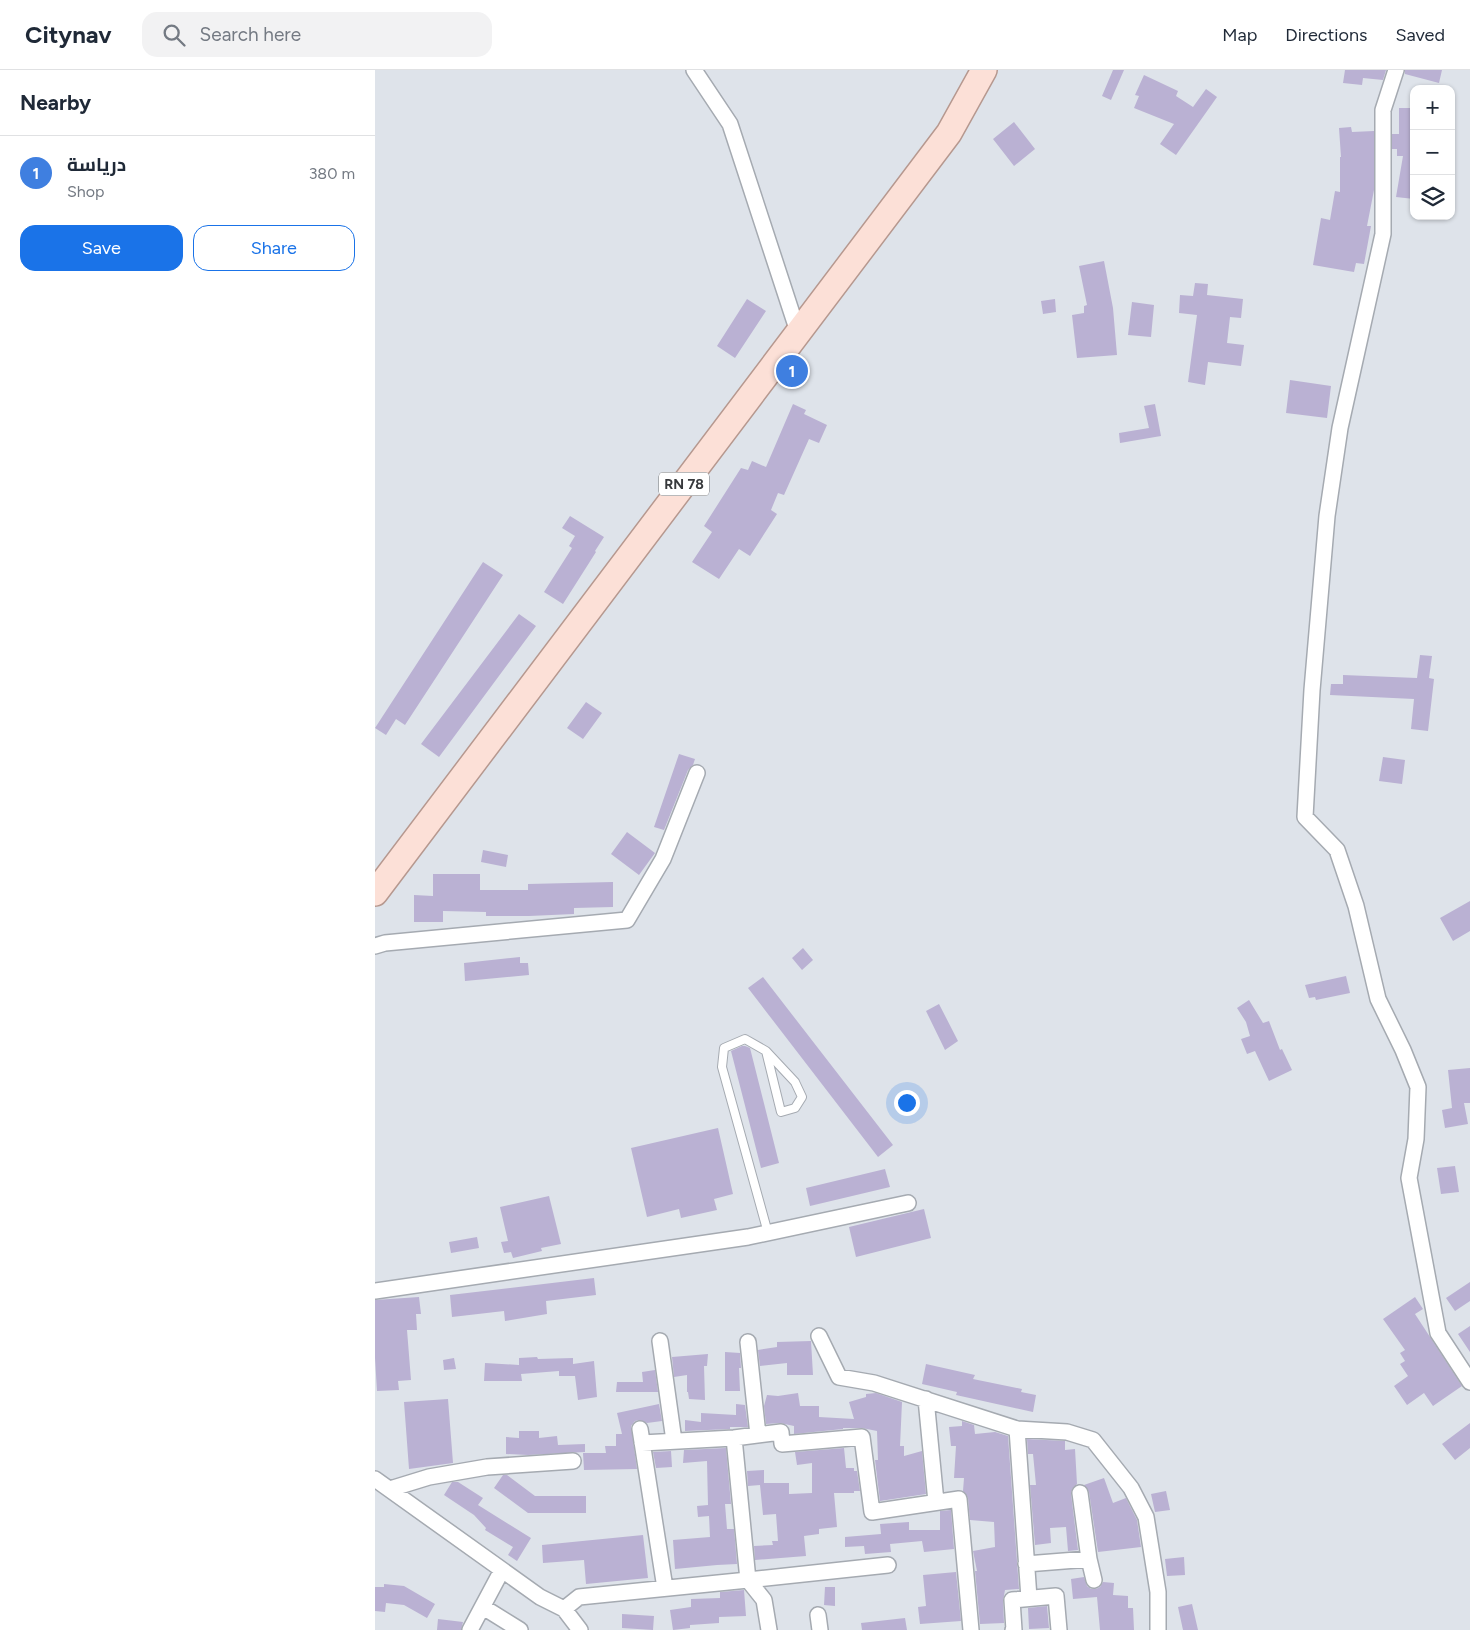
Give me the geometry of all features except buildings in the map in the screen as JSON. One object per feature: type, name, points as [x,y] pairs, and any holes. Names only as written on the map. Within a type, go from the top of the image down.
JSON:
[{"type":"main road","name":"RN 78","points":[[375,893],[949,133],[984,70]]},
{"type":"street","points":[[694,70],[730,124],[798,332]]},
{"type":"street","points":[[1396,70],[1383,110],[1383,234],[1339,428],[1327,516],[1312,690],[1305,817],[1337,850],[1356,906],[1378,999],[1403,1050],[1418,1087],[1416,1139],[1409,1178],[1438,1333],[1470,1382]]},
{"type":"street","points":[[375,946],[385,943],[627,920],[663,859],[697,773]]},
{"type":"street","points":[[375,1291],[768,1233],[908,1203]]},
{"type":"street","points":[[819,1336],[839,1378],[874,1383],[1017,1429],[1067,1432],[1093,1440],[1131,1488],[1146,1517],[1158,1592],[1158,1630]]},
{"type":"street","points":[[661,1340],[674,1441]]},
{"type":"street","points":[[749,1342],[758,1435]]},
{"type":"street","points":[[926,1399],[937,1502]]},
{"type":"street","points":[[1017,1429],[1029,1598]]},
{"type":"street","points":[[665,1588],[641,1436],[674,1441],[735,1438],[781,1432],[782,1444],[862,1437],[872,1512],[959,1499],[971,1630]]},
{"type":"street","points":[[735,1438],[748,1580],[764,1600],[769,1630],[763,1630]]},
{"type":"street","points":[[390,1490],[429,1477],[487,1467],[573,1461]]},
{"type":"street","points":[[375,1478],[540,1597],[564,1609],[580,1630]]},
{"type":"street","points":[[1080,1493],[1089,1559],[1094,1580]]},
{"type":"street","points":[[1026,1564],[1089,1559]]},
{"type":"street","points":[[564,1609],[579,1597],[888,1565]]},
{"type":"street","points":[[470,1630],[502,1570]]},
{"type":"street","points":[[1013,1630],[1012,1600],[1057,1596],[1059,1630]]},
{"type":"street","points":[[483,1607],[520,1630]]},
{"type":"lane","points":[[766,1051],[781,1112],[795,1108],[802,1097],[795,1082],[766,1051],[745,1039],[724,1048],[722,1067],[768,1233]]},
{"type":"place","name":"درياسة","points":[[792,371]]}]
